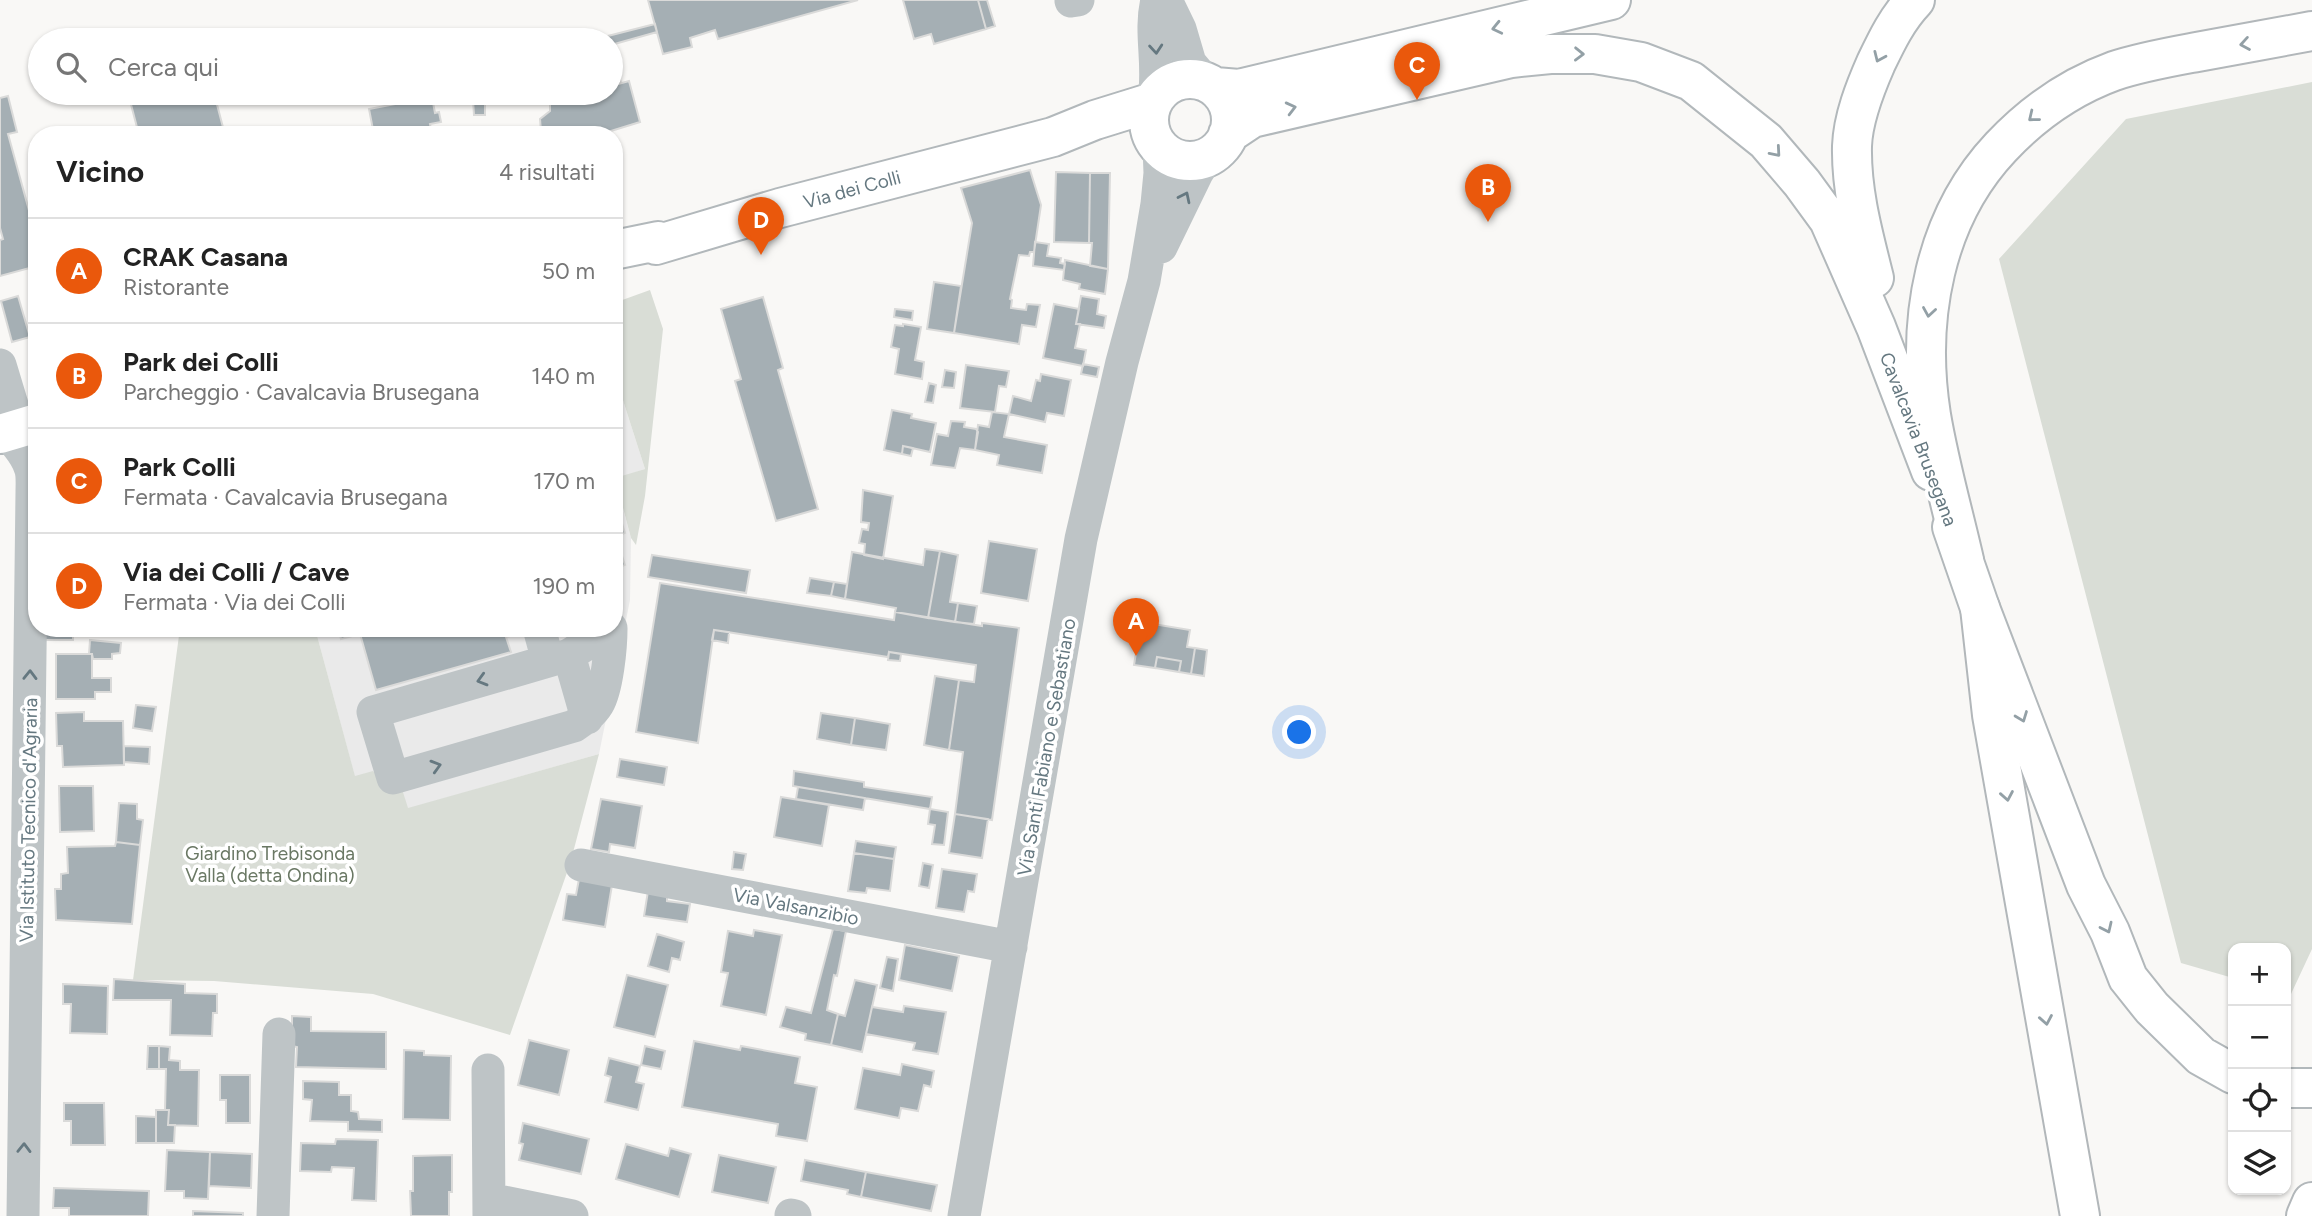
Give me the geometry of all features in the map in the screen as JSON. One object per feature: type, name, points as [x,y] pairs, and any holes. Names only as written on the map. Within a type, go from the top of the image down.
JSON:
[{"type":"main road","name":"Via dei Colli","points":[[658,241],[656,245],[780,208],[1053,137],[1153,100],[1168,85],[1186,79],[1239,89],[1611,0]]},
{"type":"main road","points":[[1901,391],[1855,195],[1852,144],[1867,82],[1890,32],[1915,0]]},
{"type":"main road","points":[[1964,560],[1931,415],[1927,320],[1938,258],[1949,226],[1965,194],[1986,164],[2019,129],[2049,104],[2080,85],[2116,70],[2167,58],[2312,31]]},
{"type":"main road","name":"Cavalcavia Brusegana","points":[[1218,146],[1252,118],[1511,58],[1550,54],[1595,54],[1641,62],[1690,81],[1766,141],[1829,220],[1901,391],[1980,608],[2086,885],[2110,932],[2128,978],[2152,1008],[2201,1056],[2228,1071]]},
{"type":"main road","points":[[1210,84],[1224,97],[1231,121],[1218,146]]},
{"type":"main road","points":[[1153,100],[1148,120],[1157,145]]},
{"type":"main road","name":"Via dei Colli","points":[[1053,137],[1128,137],[1157,145],[1175,158],[1191,161],[1218,146]]},
{"type":"main road","name":"Via dei Colli","points":[[623,248],[658,241]]},
{"type":"main road","name":"Via dei Colli","points":[[623,262],[658,241]]},
{"type":"main road","points":[[1980,608],[1993,715],[2080,1216]]},
{"type":"main road","points":[[2306,1216],[2312,1202]]},
{"type":"street","points":[[1153,100],[1157,61],[1153,16],[1157,0]]},
{"type":"street","points":[[1166,0],[1180,29],[1190,63],[1210,84]]},
{"type":"street","name":"Via Santi Fabiano e Sebastiano","points":[[964,1216],[1081,539],[1122,362],[1144,281],[1160,173],[1157,145]]},
{"type":"street","name":"Via Santi Fabiano e Sebastiano","points":[[1144,281],[1197,173],[1218,146]]},
{"type":"street","points":[[0,365],[12,430]]},
{"type":"street","name":"Via Istituto Tecnico d'Agraria","points":[[12,430],[28,463]]},
{"type":"street","name":"Via Istituto Tecnico d'Agraria","points":[[23,1216],[30,637]]},
{"type":"street","points":[[545,637],[587,718]]},
{"type":"street","points":[[596,637],[558,658],[373,712],[393,778],[573,726],[587,718],[598,703],[611,650],[611,637]]},
{"type":"street","name":"Via Valsanzibio","points":[[580,865],[1011,947]]},
{"type":"street","points":[[273,1216],[279,1034]]},
{"type":"street","points":[[488,1070],[489,1207],[572,1216]]},
{"type":"shaded area","points":[[623,400],[645,469],[623,476]]},
{"type":"shaded area","points":[[623,508],[631,538],[630,600],[623,635]]},
{"type":"shaded area","points":[[317,637],[623,637],[599,754],[407,809],[355,777]]},
{"type":"green space","points":[[2312,82],[2312,949],[2291,994],[2291,943],[2228,943],[2228,977],[2181,963],[1999,259],[2126,119]]},
{"type":"green space","points":[[650,290],[663,329],[645,496],[636,545],[631,538],[623,508],[623,476],[645,469],[623,400],[623,300]]},
{"type":"green space","name":"Giardino Trebisonda Valla (detta Ondina)","points":[[179,637],[317,637],[355,776],[373,771],[384,784],[402,789],[408,808],[599,754],[570,864],[510,1035],[373,994],[214,981],[133,980]]},
{"type":"building","points":[[648,0],[858,0],[718,39],[715,30],[690,38],[692,47],[663,54]]},
{"type":"building","points":[[903,0],[978,0],[986,29],[934,44],[931,34],[914,39]]},
{"type":"building","points":[[978,0],[987,0],[995,26],[986,29]]},
{"type":"building","points":[[655,24],[657,32],[623,42],[623,32]]},
{"type":"building","points":[[629,81],[640,122],[623,127],[541,126],[540,119],[550,111],[550,105],[623,105],[623,83]]},
{"type":"building","points":[[8,96],[17,132],[8,134],[28,207],[28,268],[0,276],[0,240],[3,239],[0,228],[0,98]]},
{"type":"building","points":[[131,105],[217,105],[223,126],[137,126]]},
{"type":"building","points":[[390,105],[434,105],[435,113],[439,112],[441,122],[430,126],[372,126],[369,109]]},
{"type":"building","points":[[473,105],[485,105],[485,115],[474,115]]},
{"type":"building","points":[[1030,170],[1041,205],[1034,252],[1030,252],[1029,256],[1019,255],[1010,299],[1011,308],[1026,310],[1027,304],[1040,305],[1036,327],[1022,325],[1019,344],[954,333],[972,223],[961,188]]},
{"type":"building","points":[[1056,172],[1090,173],[1089,243],[1054,242]]},
{"type":"building","points":[[1090,173],[1110,173],[1108,269],[1090,266]]},
{"type":"building","points":[[1035,242],[1049,244],[1047,256],[1061,258],[1060,263],[1065,264],[1064,270],[1033,266]]},
{"type":"building","points":[[1065,260],[1108,269],[1105,294],[1079,289],[1080,284],[1063,280]]},
{"type":"building","points":[[934,282],[961,286],[954,333],[927,329]]},
{"type":"building","points":[[18,296],[28,338],[12,342],[1,301]]},
{"type":"building","points":[[1081,296],[1099,299],[1097,314],[1106,316],[1104,328],[1076,324]]},
{"type":"building","points":[[763,297],[783,368],[778,370],[818,509],[776,521],[735,381],[741,379],[721,309]]},
{"type":"building","points":[[1054,304],[1079,309],[1076,324],[1080,324],[1075,348],[1086,350],[1083,366],[1043,358]]},
{"type":"building","points":[[895,309],[913,311],[912,320],[894,317]]},
{"type":"building","points":[[895,325],[921,327],[915,360],[924,362],[922,379],[895,374],[899,349],[891,347]]},
{"type":"building","points":[[1083,364],[1099,367],[1097,377],[1081,374]]},
{"type":"building","points":[[966,365],[1009,371],[1006,387],[999,386],[995,412],[960,408]]},
{"type":"building","points":[[945,370],[956,372],[954,388],[942,387]]},
{"type":"building","points":[[1041,374],[1071,380],[1064,416],[1047,413],[1045,422],[1009,414],[1013,396],[1031,401],[1036,380],[1040,381]]},
{"type":"building","points":[[929,383],[936,385],[933,403],[925,402]]},
{"type":"building","points":[[892,410],[912,414],[911,418],[936,423],[930,452],[903,446],[902,454],[884,450]]},
{"type":"building","points":[[992,412],[1009,414],[1004,437],[1047,445],[1042,473],[997,465],[999,455],[975,450],[978,425],[989,427]]},
{"type":"building","points":[[951,421],[965,422],[964,427],[976,429],[978,432],[975,450],[960,448],[955,468],[931,465],[937,434],[948,436]]},
{"type":"building","points":[[903,446],[913,448],[911,456],[902,454]]},
{"type":"building","points":[[863,490],[893,496],[883,559],[864,555],[865,544],[859,543],[862,529],[868,530],[869,523],[861,522]]},
{"type":"building","points":[[989,541],[1037,549],[1028,601],[981,593]]},
{"type":"building","points":[[925,549],[940,551],[928,618],[895,612],[896,608],[845,599],[852,552],[923,565]]},
{"type":"building","points":[[940,551],[958,555],[950,602],[958,603],[955,622],[928,618]]},
{"type":"building","points":[[652,555],[750,570],[746,593],[648,577]]},
{"type":"building","points":[[810,578],[834,582],[831,596],[807,593]]},
{"type":"building","points":[[834,582],[847,584],[845,599],[831,596]]},
{"type":"building","points":[[660,583],[894,620],[895,612],[982,626],[982,623],[1019,628],[992,820],[955,814],[963,752],[949,750],[959,680],[974,682],[976,665],[889,652],[888,657],[714,630],[698,743],[636,732]]},
{"type":"building","points":[[958,603],[977,606],[974,624],[955,622]]},
{"type":"building","points":[[1141,622],[1190,630],[1187,647],[1195,648],[1191,674],[1179,672],[1181,661],[1157,657],[1155,668],[1134,665]]},
{"type":"building","points":[[714,630],[729,632],[728,643],[712,640]]},
{"type":"building","points":[[45,637],[73,637],[73,640],[45,640]]},
{"type":"building","points":[[361,637],[506,637],[511,652],[376,690]]},
{"type":"building","points":[[90,640],[121,643],[120,653],[112,654],[112,659],[93,659],[92,654],[89,654]]},
{"type":"building","points":[[1195,648],[1207,650],[1204,676],[1191,674]]},
{"type":"building","points":[[889,652],[901,654],[900,661],[888,660]]},
{"type":"building","points":[[56,654],[92,654],[92,678],[111,678],[111,692],[95,692],[95,699],[56,699]]},
{"type":"building","points":[[1157,657],[1181,661],[1179,672],[1155,668]]},
{"type":"building","points":[[935,676],[959,680],[949,750],[924,745]]},
{"type":"building","points":[[136,705],[156,707],[152,731],[133,728]]},
{"type":"building","points":[[84,712],[84,721],[123,721],[124,765],[63,767],[62,746],[57,746],[56,713]]},
{"type":"building","points":[[821,713],[855,718],[851,745],[817,739]]},
{"type":"building","points":[[855,718],[890,724],[886,750],[851,745]]},
{"type":"building","points":[[124,746],[150,747],[149,764],[124,762]]},
{"type":"building","points":[[620,759],[667,767],[664,785],[617,777]]},
{"type":"building","points":[[794,771],[864,782],[864,787],[932,797],[930,809],[793,786]]},
{"type":"building","points":[[59,786],[93,786],[94,831],[60,832]]},
{"type":"building","points":[[798,787],[865,798],[863,810],[796,799]]},
{"type":"building","points":[[781,797],[829,805],[822,846],[774,837]]},
{"type":"building","points":[[601,799],[642,806],[635,848],[610,844],[609,852],[591,849]]},
{"type":"building","points":[[119,803],[137,804],[137,819],[143,820],[140,845],[116,842]]},
{"type":"building","points":[[930,809],[948,812],[944,845],[932,844],[935,825],[928,824]]},
{"type":"building","points":[[955,814],[988,819],[982,858],[949,853]]},
{"type":"building","points":[[856,841],[896,847],[894,859],[854,853]]},
{"type":"building","points":[[116,842],[140,845],[132,924],[56,920],[55,889],[61,889],[61,874],[68,873],[67,847],[115,846]]},
{"type":"building","points":[[734,852],[746,854],[743,870],[732,869]]},
{"type":"building","points":[[854,853],[894,859],[890,891],[867,888],[866,893],[848,891]]},
{"type":"building","points":[[923,863],[933,865],[929,888],[919,886]]},
{"type":"building","points":[[942,869],[977,874],[974,892],[968,891],[964,912],[936,908]]},
{"type":"building","points":[[579,879],[612,885],[605,927],[563,920],[567,894],[576,895]]},
{"type":"building","points":[[648,891],[667,895],[667,901],[690,904],[687,922],[644,916]]},
{"type":"building","points":[[833,929],[846,931],[827,1010],[838,1014],[831,1045],[805,1040],[806,1034],[780,1027],[786,1007],[811,1013]]},
{"type":"building","points":[[754,930],[782,935],[766,1015],[721,1006],[728,973],[721,972],[728,931],[753,936]]},
{"type":"building","points":[[657,934],[684,942],[680,960],[672,958],[669,972],[648,966]]},
{"type":"building","points":[[905,945],[959,956],[952,991],[899,980]]},
{"type":"building","points":[[887,957],[898,959],[893,991],[880,988]]},
{"type":"building","points":[[627,975],[668,985],[655,1037],[614,1027]]},
{"type":"building","points":[[114,979],[185,984],[185,993],[217,994],[217,1013],[213,1013],[212,1036],[170,1035],[171,1000],[113,1000]]},
{"type":"building","points":[[855,980],[877,985],[862,1052],[831,1045],[838,1014],[845,1016]]},
{"type":"building","points":[[63,984],[108,986],[107,1034],[70,1033],[71,1004],[63,1004]]},
{"type":"building","points":[[904,1006],[946,1012],[938,1054],[913,1050],[915,1043],[866,1034],[872,1007],[903,1012]]},
{"type":"building","points":[[292,1016],[311,1017],[311,1031],[386,1032],[386,1069],[296,1067],[297,1047],[292,1046]]},
{"type":"building","points":[[529,1040],[569,1050],[559,1095],[518,1085]]},
{"type":"building","points":[[694,1041],[800,1057],[795,1083],[817,1087],[807,1141],[776,1136],[778,1124],[682,1107]]},
{"type":"building","points":[[148,1046],[159,1046],[159,1069],[147,1069]]},
{"type":"building","points":[[159,1046],[170,1047],[169,1060],[180,1061],[180,1070],[199,1070],[198,1126],[168,1125],[169,1110],[165,1110],[166,1069],[159,1069]]},
{"type":"building","points":[[645,1046],[665,1051],[661,1069],[641,1065]]},
{"type":"building","points":[[404,1050],[424,1051],[424,1055],[451,1056],[450,1120],[403,1119]]},
{"type":"building","points":[[609,1058],[640,1066],[636,1082],[644,1084],[638,1110],[605,1102],[611,1077],[605,1075]]},
{"type":"building","points":[[902,1064],[934,1071],[931,1087],[924,1085],[918,1111],[901,1108],[899,1118],[855,1109],[863,1068],[900,1075]]},
{"type":"building","points":[[220,1075],[250,1075],[250,1123],[226,1123],[226,1100],[220,1100]]},
{"type":"building","points":[[303,1081],[339,1082],[339,1095],[351,1095],[351,1111],[358,1112],[359,1119],[382,1120],[382,1132],[348,1131],[348,1122],[310,1121],[312,1100],[303,1099]]},
{"type":"building","points":[[64,1103],[104,1103],[105,1145],[71,1145],[71,1121],[64,1121]]},
{"type":"building","points":[[156,1110],[169,1110],[168,1125],[175,1125],[174,1143],[156,1143]]},
{"type":"building","points":[[136,1116],[156,1117],[156,1143],[136,1143]]},
{"type":"building","points":[[523,1123],[589,1139],[581,1174],[519,1160],[523,1144],[519,1143]]},
{"type":"building","points":[[336,1139],[378,1140],[376,1201],[352,1200],[354,1168],[332,1167],[331,1172],[300,1171],[301,1143],[335,1144]]},
{"type":"building","points":[[626,1144],[668,1156],[670,1148],[691,1154],[679,1197],[616,1179]]},
{"type":"building","points":[[167,1150],[210,1152],[208,1199],[184,1198],[184,1191],[165,1191]]},
{"type":"building","points":[[210,1152],[252,1154],[251,1188],[209,1186]]},
{"type":"building","points":[[452,1155],[449,1216],[411,1216],[413,1156]]},
{"type":"building","points":[[719,1155],[776,1167],[768,1203],[712,1192]]},
{"type":"building","points":[[805,1160],[866,1172],[861,1197],[847,1194],[848,1190],[801,1181]]},
{"type":"building","points":[[866,1172],[937,1185],[931,1211],[861,1197]]},
{"type":"building","points":[[54,1188],[149,1191],[148,1216],[69,1216],[69,1208],[53,1208]]},
{"type":"building","points":[[193,1211],[243,1213],[243,1216],[193,1216]]},
{"type":"place","name":"Park Colli","points":[[1417,100]]},
{"type":"place","name":"Park dei Colli","points":[[1488,222]]},
{"type":"place","name":"Via dei Colli / Cave","points":[[761,255]]},
{"type":"place","name":"CRAK Casana","points":[[1136,656]]}]
